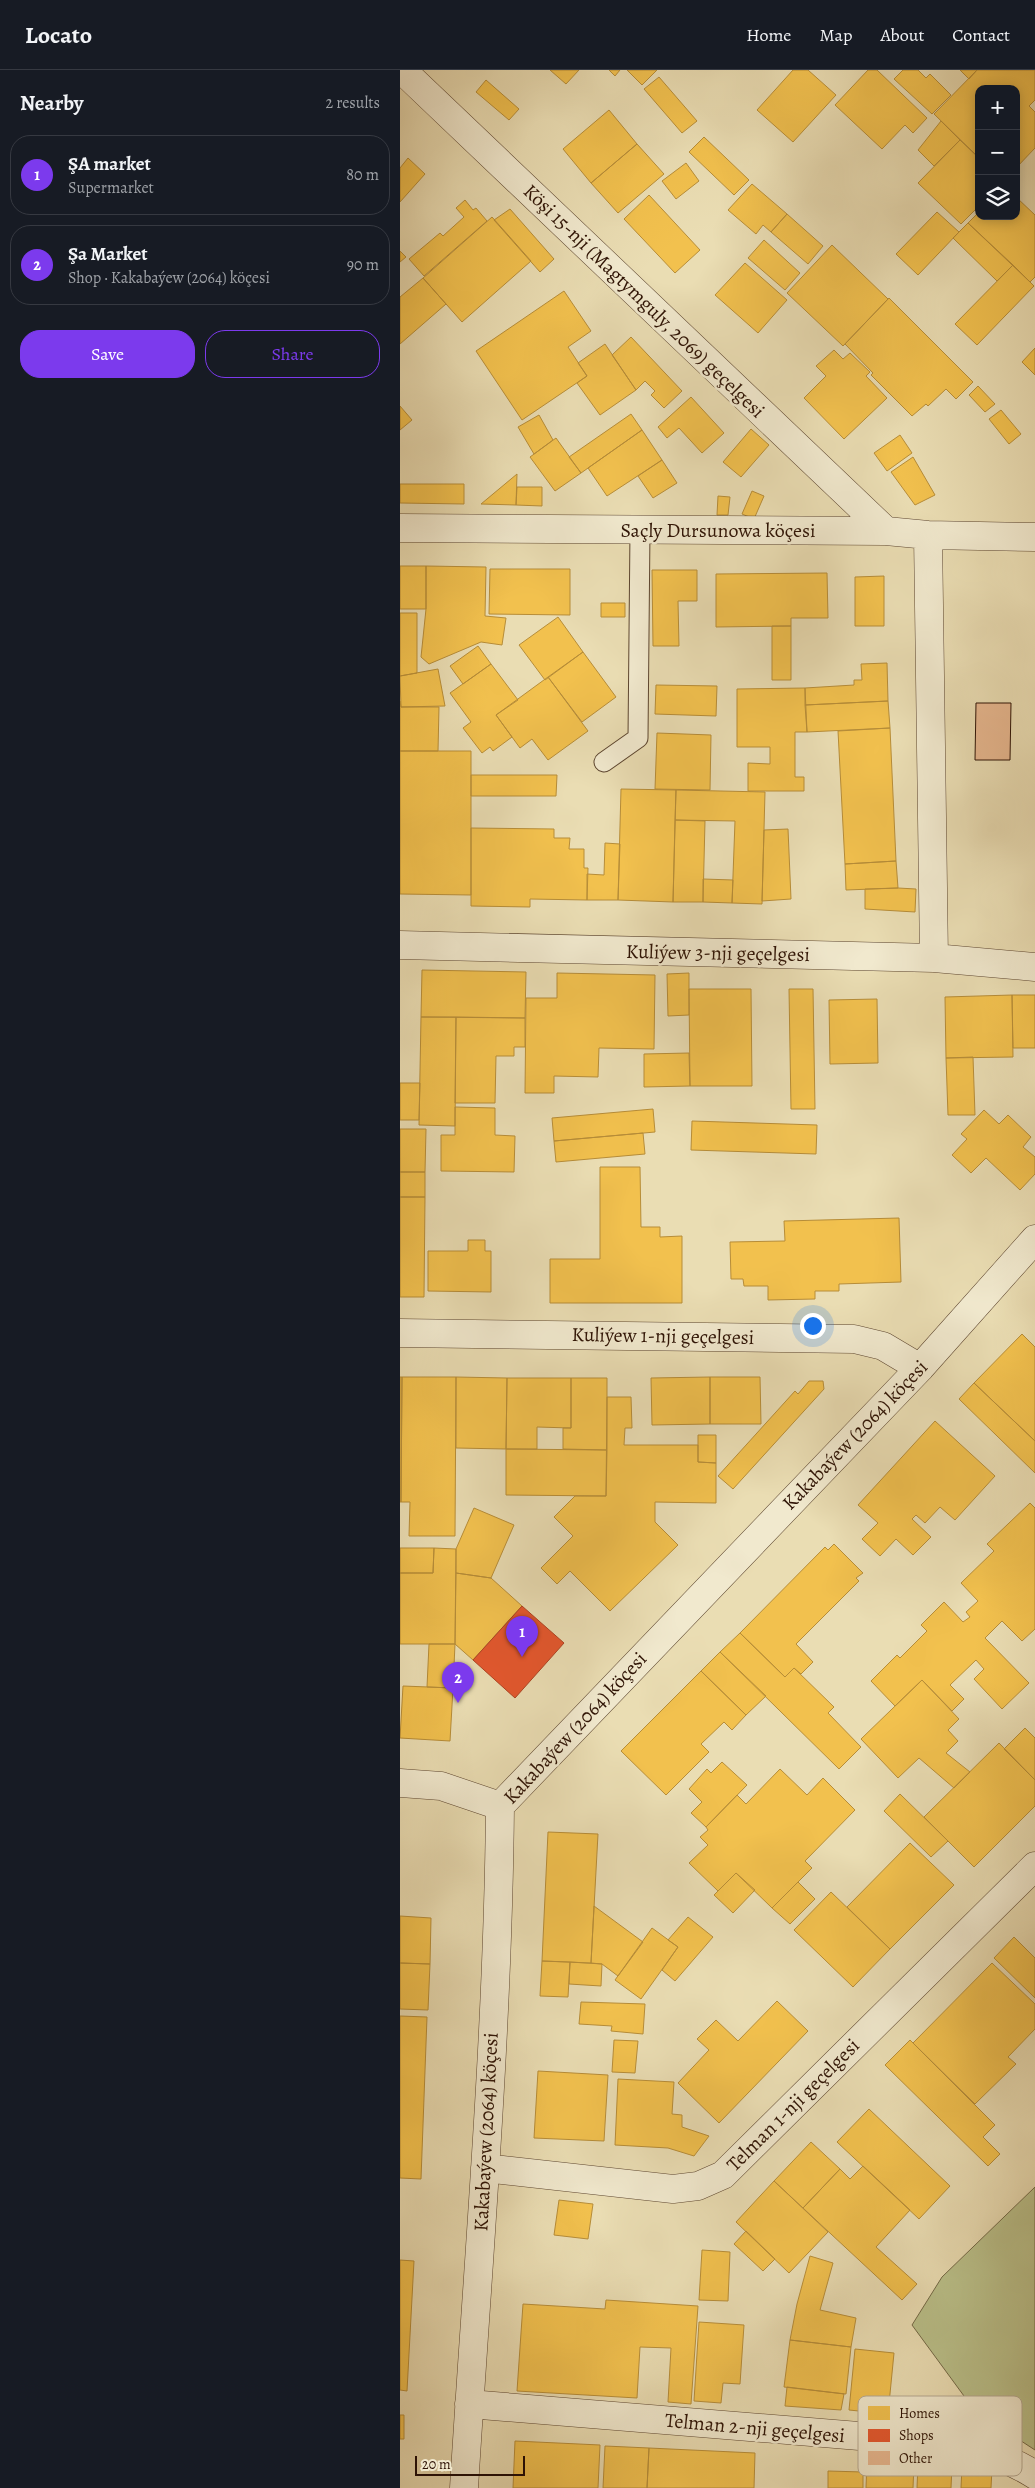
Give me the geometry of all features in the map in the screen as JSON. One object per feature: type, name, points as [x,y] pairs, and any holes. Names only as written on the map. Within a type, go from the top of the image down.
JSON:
[{"type":"street","name":"Köşi 15-nji (Magtymguly, 2069) geçelgesi","points":[[402,70],[886,531]]},
{"type":"street","name":"Saçly Dursunowa köçesi","points":[[400,528],[886,531],[928,535],[1035,537]]},
{"type":"street","points":[[928,535],[934,958]]},
{"type":"street","name":"Kuliýew 3-nji geçelgesi","points":[[400,945],[934,958],[1035,967]]},
{"type":"street","name":"Kakabaýew (2064) köçesi","points":[[464,2488],[485,2168],[499,1892],[500,1806],[1030,1255]]},
{"type":"street","name":"Kuliýew 1-nji geçelgesi","points":[[400,1333],[854,1339],[883,1346],[920,1368]]},
{"type":"street","points":[[400,1784],[441,1786],[500,1806]]},
{"type":"street","name":"Telman 1-nji geçelgesi","points":[[485,2168],[673,2189],[698,2186],[723,2175],[1035,1866]]},
{"type":"street","name":"Telman 2-nji geçelgesi","points":[[469,2404],[858,2436]]},
{"type":"street","name":"Telman 2-nji geçelgesi","points":[[1022,2467],[1035,2475]]},
{"type":"lane","points":[[604,762],[638,738],[640,530]]},
{"type":"green space","points":[[1035,2187],[1035,2450],[1022,2442],[1022,2396],[964,2396],[912,2325],[942,2277]]},
{"type":"building: Homes","points":[[550,70],[579,70],[566,84]]},
{"type":"building: Homes","points":[[609,70],[620,70],[615,76]]},
{"type":"building: Homes","points":[[627,70],[657,70],[642,85]]},
{"type":"building: Homes","points":[[793,70],[808,70],[836,95],[793,142],[757,110]]},
{"type":"building: Homes","points":[[868,70],[877,70],[927,118],[913,133],[905,125],[882,149],[835,105]]},
{"type":"building: Homes","points":[[903,70],[918,70],[926,78],[930,74],[951,95],[932,114],[894,79]]},
{"type":"building: Homes","points":[[960,70],[977,70],[969,79]]},
{"type":"building: Homes","points":[[977,70],[1035,70],[1035,100],[1029,106],[1035,112],[1035,148],[1020,164],[1020,85],[975,85],[975,154],[934,114]]},
{"type":"building: Homes","points":[[659,77],[697,121],[682,133],[644,89]]},
{"type":"building: Homes","points":[[486,80],[519,109],[509,120],[476,92]]},
{"type":"building: Homes","points":[[609,110],[637,144],[591,183],[563,149]]},
{"type":"building: Homes","points":[[941,121],[960,140],[934,166],[918,150]]},
{"type":"building: Homes","points":[[704,137],[749,180],[734,195],[689,152]]},
{"type":"building: Homes","points":[[960,140],[975,154],[975,210],[961,224],[918,183]]},
{"type":"building: Homes","points":[[637,144],[664,174],[618,213],[591,183]]},
{"type":"building: Homes","points":[[408,158],[425,174],[400,202],[400,168]]},
{"type":"building: Homes","points":[[686,163],[699,181],[676,199],[662,181]]},
{"type":"building: Homes","points":[[752,184],[787,214],[771,232],[763,225],[756,234],[728,210]]},
{"type":"building: Homes","points":[[649,195],[700,250],[675,273],[624,219]]},
{"type":"building: Homes","points":[[465,200],[473,210],[476,208],[487,221],[424,276],[409,259],[440,233],[443,236],[464,217],[456,208]]},
{"type":"building: Homes","points":[[1020,201],[1035,215],[1035,277],[1030,282],[968,223],[975,216],[975,220],[1020,220]]},
{"type":"building: Homes","points":[[510,209],[554,259],[540,272],[494,220]]},
{"type":"building: Homes","points":[[937,212],[959,232],[918,275],[896,254]]},
{"type":"building: Homes","points":[[787,214],[823,246],[808,264],[771,232]]},
{"type":"building: Homes","points":[[492,217],[531,261],[462,322],[423,278]]},
{"type":"building: Homes","points":[[968,223],[1013,265],[997,281],[953,238]]},
{"type":"building: Homes","points":[[764,240],[800,273],[785,290],[748,258]]},
{"type":"building: Homes","points":[[832,245],[888,299],[843,346],[787,293]]},
{"type":"building: Homes","points":[[400,251],[406,257],[400,262]]},
{"type":"building: Homes","points":[[745,263],[787,300],[758,333],[715,295]]},
{"type":"building: Homes","points":[[1013,265],[1034,286],[977,345],[955,324]]},
{"type":"building: Homes","points":[[423,278],[446,304],[400,344],[400,297]]},
{"type":"building: Homes","points":[[564,291],[591,331],[568,347],[587,376],[522,420],[476,351]]},
{"type":"building: Homes","points":[[889,298],[973,382],[956,399],[946,389],[928,406],[926,404],[912,416],[871,375],[873,373],[845,344]]},
{"type":"building: Homes","points":[[631,337],[682,391],[664,408],[651,395],[655,391],[645,381],[636,390],[612,355]]},
{"type":"building: Homes","points":[[605,344],[636,390],[600,415],[577,383],[587,376],[578,363]]},
{"type":"building: Homes","points":[[1035,348],[1035,375],[1022,362]]},
{"type":"building: Homes","points":[[834,350],[843,359],[850,353],[870,372],[866,376],[887,398],[844,439],[804,398],[826,376],[816,366]]},
{"type":"building: Homes","points":[[978,386],[995,404],[985,412],[969,395]]},
{"type":"building: Homes","points":[[691,397],[724,433],[702,453],[679,428],[667,438],[658,427]]},
{"type":"building: Homes","points":[[400,406],[412,420],[400,430]]},
{"type":"building: Homes","points":[[1001,410],[1021,434],[1009,444],[989,419]]},
{"type":"building: Homes","points":[[631,414],[642,430],[581,473],[569,457]]},
{"type":"building: Homes","points":[[539,415],[553,440],[534,454],[518,427]]},
{"type":"building: Homes","points":[[751,429],[769,445],[741,477],[723,462]]},
{"type":"building: Homes","points":[[642,430],[662,460],[607,496],[588,468]]},
{"type":"building: Homes","points":[[900,435],[912,453],[887,471],[874,453]]},
{"type":"building: Homes","points":[[556,438],[581,473],[555,491],[530,457]]},
{"type":"building: Homes","points":[[913,457],[935,495],[915,505],[891,472]]},
{"type":"building: Homes","points":[[662,460],[677,483],[653,498],[638,476]]},
{"type":"building: Homes","points":[[517,474],[516,505],[481,504]]},
{"type":"building: Homes","points":[[400,484],[464,484],[464,504],[400,503]]},
{"type":"building: Homes","points":[[517,487],[542,487],[542,506],[516,505]]},
{"type":"building: Homes","points":[[752,491],[764,496],[754,519],[742,514]]},
{"type":"building: Homes","points":[[718,496],[730,497],[728,515],[717,515]]},
{"type":"building: Homes","points":[[400,566],[426,566],[426,609],[400,609]]},
{"type":"building: Homes","points":[[426,566],[486,567],[485,616],[506,618],[502,645],[481,642],[429,664],[421,657],[426,609]]},
{"type":"building: Homes","points":[[490,569],[570,569],[570,615],[489,614]]},
{"type":"building: Homes","points":[[652,570],[697,570],[697,601],[678,601],[679,646],[653,646]]},
{"type":"building: Homes","points":[[827,573],[828,618],[791,618],[791,626],[716,627],[716,574]]},
{"type":"building: Homes","points":[[884,576],[884,626],[855,626],[855,577]]},
{"type":"building: Homes","points":[[601,603],[625,603],[625,617],[601,617]]},
{"type":"building: Homes","points":[[400,613],[417,613],[417,673],[400,676]]},
{"type":"building: Homes","points":[[558,617],[583,652],[545,680],[519,645]]},
{"type":"building: Homes","points":[[772,626],[791,626],[791,680],[772,680]]},
{"type":"building: Homes","points":[[478,646],[491,664],[463,684],[450,666]]},
{"type":"building: Homes","points":[[583,652],[616,697],[582,722],[548,677]]},
{"type":"building: Homes","points":[[887,663],[888,701],[805,705],[805,688],[854,685],[854,680],[862,680],[861,664]]},
{"type":"building: Homes","points":[[491,664],[518,700],[496,715],[512,737],[493,751],[490,747],[482,753],[463,728],[471,722],[450,693]]},
{"type":"building: Homes","points":[[438,669],[445,706],[401,707],[400,676]]},
{"type":"building: Homes","points":[[548,677],[588,731],[548,760],[532,739],[520,748],[496,715]]},
{"type":"building: Homes","points":[[656,685],[717,686],[716,716],[655,714]]},
{"type":"building: Homes","points":[[805,688],[807,732],[795,732],[795,777],[804,777],[804,791],[748,791],[748,763],[770,764],[770,747],[737,747],[737,689]]},
{"type":"building: Homes","points":[[400,701],[401,707],[439,707],[438,751],[400,751]]},
{"type":"building: Homes","points":[[888,701],[890,728],[807,732],[805,705]]},
{"type":"building: Homes","points":[[890,728],[896,861],[845,864],[838,731]]},
{"type":"building: Homes","points":[[657,733],[711,735],[710,790],[655,789]]},
{"type":"building: Homes","points":[[400,751],[471,751],[471,895],[400,894]]},
{"type":"building: Homes","points":[[471,775],[557,775],[556,796],[471,796]]},
{"type":"building: Homes","points":[[621,789],[676,790],[673,902],[618,900]]},
{"type":"building: Homes","points":[[676,790],[765,792],[762,904],[732,903],[735,821],[675,820]]},
{"type":"building: Homes","points":[[675,820],[705,821],[703,902],[673,902]]},
{"type":"building: Homes","points":[[471,828],[554,829],[554,838],[570,838],[569,849],[584,849],[584,868],[588,868],[587,900],[530,899],[530,907],[471,906]]},
{"type":"building: Homes","points":[[788,829],[791,899],[762,901],[764,830]]},
{"type":"building: Homes","points":[[605,843],[620,844],[618,900],[587,900],[587,874],[604,875]]},
{"type":"building: Homes","points":[[896,861],[898,888],[846,890],[845,864]]},
{"type":"building: Homes","points":[[703,879],[733,880],[732,903],[703,902]]},
{"type":"building: Homes","points":[[865,889],[916,889],[915,912],[865,909]]},
{"type":"building: Homes","points":[[422,970],[526,972],[525,1018],[421,1017]]},
{"type":"building: Homes","points":[[557,973],[655,975],[654,1049],[599,1048],[598,1077],[554,1076],[554,1093],[525,1093],[526,998],[557,998]]},
{"type":"building: Homes","points":[[689,973],[689,1015],[668,1016],[667,974]]},
{"type":"building: Homes","points":[[689,989],[751,989],[752,1086],[690,1086]]},
{"type":"building: Homes","points":[[789,989],[813,989],[815,1109],[791,1109]]},
{"type":"building: Homes","points":[[1012,995],[1035,995],[1035,1048],[1013,1048]]},
{"type":"building: Homes","points":[[1012,995],[1013,1057],[946,1058],[945,997]]},
{"type":"building: Homes","points":[[877,999],[878,1063],[830,1064],[829,1000]]},
{"type":"building: Homes","points":[[421,1017],[456,1017],[455,1126],[419,1125]]},
{"type":"building: Homes","points":[[456,1017],[525,1018],[525,1047],[514,1047],[514,1056],[496,1056],[495,1103],[455,1103]]},
{"type":"building: Homes","points":[[689,1053],[690,1086],[644,1087],[644,1054]]},
{"type":"building: Homes","points":[[973,1057],[975,1115],[948,1115],[946,1058]]},
{"type":"building: Homes","points":[[400,1083],[420,1083],[419,1120],[400,1120]]},
{"type":"building: Homes","points":[[455,1107],[495,1108],[495,1135],[515,1136],[514,1172],[441,1171],[441,1135],[455,1135]]},
{"type":"building: Homes","points":[[653,1109],[655,1132],[554,1141],[552,1118]]},
{"type":"building: Homes","points":[[984,1110],[999,1124],[1008,1115],[1031,1137],[1023,1147],[1035,1157],[1035,1174],[1020,1190],[986,1158],[971,1173],[952,1155],[967,1139],[961,1134]]},
{"type":"building: Homes","points":[[692,1121],[817,1125],[816,1154],[691,1150]]},
{"type":"building: Homes","points":[[400,1129],[426,1129],[425,1172],[400,1172]]},
{"type":"building: Homes","points":[[643,1133],[645,1154],[556,1162],[554,1141]]},
{"type":"building: Homes","points":[[600,1167],[640,1167],[641,1227],[660,1227],[660,1237],[682,1236],[682,1303],[550,1303],[550,1259],[600,1259]]},
{"type":"building: Homes","points":[[400,1172],[425,1172],[425,1197],[400,1197]]},
{"type":"building: Homes","points":[[400,1197],[425,1197],[424,1297],[400,1297]]},
{"type":"building: Homes","points":[[899,1218],[901,1282],[839,1284],[839,1291],[815,1291],[815,1299],[768,1300],[768,1286],[744,1286],[743,1279],[731,1279],[730,1242],[785,1241],[784,1221]]},
{"type":"building: Homes","points":[[468,1240],[485,1240],[485,1251],[491,1251],[491,1292],[428,1291],[428,1251],[468,1251]]},
{"type":"building: Homes","points":[[1022,1334],[1035,1347],[1035,1441],[974,1383]]},
{"type":"building: Homes","points":[[400,1377],[402,1377],[401,1502],[400,1502]]},
{"type":"building: Homes","points":[[402,1377],[456,1377],[455,1536],[409,1536],[410,1502],[401,1502]]},
{"type":"building: Homes","points":[[456,1377],[507,1378],[506,1449],[456,1448]]},
{"type":"building: Homes","points":[[710,1377],[760,1377],[761,1424],[710,1424]]},
{"type":"building: Homes","points":[[710,1377],[710,1424],[652,1425],[651,1378]]},
{"type":"building: Homes","points":[[507,1378],[571,1378],[571,1428],[537,1427],[537,1449],[506,1449]]},
{"type":"building: Homes","points":[[571,1378],[607,1378],[607,1450],[563,1449],[563,1428],[571,1428]]},
{"type":"building: Homes","points":[[809,1381],[823,1381],[824,1389],[733,1489],[718,1476],[795,1391],[798,1394]]},
{"type":"building: Homes","points":[[974,1383],[1035,1441],[1035,1473],[959,1399]]},
{"type":"building: Homes","points":[[607,1397],[631,1397],[632,1428],[625,1428],[624,1445],[698,1445],[698,1462],[716,1463],[716,1503],[655,1502],[655,1522],[678,1545],[610,1611],[570,1571],[557,1584],[541,1568],[573,1536],[554,1517],[575,1496],[606,1496]]},
{"type":"building: Homes","points":[[935,1421],[995,1476],[955,1520],[940,1507],[925,1523],[916,1515],[912,1519],[931,1537],[913,1555],[896,1539],[880,1556],[862,1539],[878,1523],[858,1505]]},
{"type":"building: Homes","points":[[698,1435],[716,1435],[716,1463],[698,1462]]},
{"type":"building: Homes","points":[[506,1449],[607,1450],[606,1496],[506,1495]]},
{"type":"building: Homes","points":[[1030,1503],[1035,1508],[1035,1629],[1022,1641],[1002,1621],[985,1638],[1029,1683],[1002,1709],[974,1679],[984,1669],[976,1660],[950,1685],[964,1699],[952,1711],[922,1680],[895,1706],[871,1681],[897,1655],[900,1658],[927,1631],[921,1625],[944,1602],[963,1622],[970,1617],[966,1612],[978,1601],[961,1583],[994,1551],[987,1544]]},
{"type":"building: Homes","points":[[474,1508],[514,1525],[491,1578],[456,1573],[456,1549]]},
{"type":"building: Homes","points":[[834,1544],[863,1573],[856,1578],[859,1581],[796,1644],[813,1662],[801,1674],[794,1668],[785,1677],[740,1633],[825,1547],[828,1550]]},
{"type":"building: Homes","points":[[400,1548],[434,1548],[433,1573],[400,1573]]},
{"type":"building: Homes","points":[[434,1548],[456,1549],[455,1644],[400,1644],[400,1573],[433,1573]]},
{"type":"building: Homes","points":[[456,1573],[491,1578],[522,1606],[473,1660],[455,1644]]},
{"type":"building: Homes","points":[[740,1633],[785,1677],[794,1668],[834,1707],[828,1713],[861,1747],[839,1769],[720,1652]]},
{"type":"building: Homes","points":[[429,1644],[455,1644],[453,1688],[427,1687]]},
{"type":"building: Homes","points":[[720,1652],[766,1696],[746,1715],[701,1671]]},
{"type":"building: Homes","points":[[701,1671],[746,1715],[732,1730],[724,1722],[701,1744],[709,1752],[666,1795],[621,1751]]},
{"type":"building: Homes","points":[[922,1680],[959,1719],[948,1730],[958,1741],[946,1753],[970,1772],[954,1788],[919,1758],[898,1778],[861,1739]]},
{"type":"building: Homes","points":[[403,1686],[453,1688],[450,1741],[400,1738]]},
{"type":"building: Homes","points":[[1025,1728],[1035,1738],[1035,1780],[1004,1749]]},
{"type":"building: Homes","points":[[999,1743],[1035,1780],[1035,1806],[974,1867],[924,1817]]},
{"type":"building: Homes","points":[[722,1762],[747,1785],[706,1827],[691,1813],[702,1802],[689,1789],[707,1769],[711,1773]]},
{"type":"building: Homes","points":[[780,1769],[807,1795],[823,1778],[855,1810],[805,1861],[812,1868],[772,1908],[736,1873],[718,1891],[689,1863],[708,1845],[700,1837],[708,1830],[706,1827],[737,1795],[746,1804]]},
{"type":"building: Homes","points":[[900,1794],[948,1841],[931,1857],[884,1811]]},
{"type":"building: Homes","points":[[548,1832],[598,1834],[591,1963],[542,1961]]},
{"type":"building: Homes","points":[[910,1843],[954,1885],[890,1949],[847,1907]]},
{"type":"building: Homes","points":[[736,1873],[755,1890],[733,1913],[714,1895]]},
{"type":"building: Homes","points":[[798,1882],[815,1899],[790,1924],[772,1908]]},
{"type":"building: Homes","points":[[831,1892],[890,1949],[853,1987],[794,1930]]},
{"type":"building: Homes","points":[[594,1906],[643,1942],[618,1976],[602,1964],[591,1963]]},
{"type":"building: Homes","points":[[400,1916],[431,1918],[430,1964],[400,1963]]},
{"type":"building: Homes","points":[[688,1917],[713,1937],[675,1981],[662,1970],[678,1947],[668,1940]]},
{"type":"building: Homes","points":[[652,1928],[678,1947],[641,1999],[615,1980]]},
{"type":"building: Homes","points":[[1014,1937],[1035,1958],[1035,1998],[994,1958]]},
{"type":"building: Homes","points":[[542,1961],[570,1962],[568,1997],[540,1996]]},
{"type":"building: Homes","points":[[570,1962],[602,1964],[601,1986],[569,1984]]},
{"type":"building: Homes","points":[[400,1963],[430,1964],[428,2010],[400,2009]]},
{"type":"building: Homes","points":[[992,1963],[1035,2004],[1035,2029],[1008,2057],[1016,2064],[975,2104],[913,2043]]},
{"type":"building: Homes","points":[[777,2001],[808,2031],[719,2123],[678,2083],[709,2050],[697,2039],[716,2020],[738,2041]]},
{"type":"building: Homes","points":[[581,2002],[645,2004],[643,2034],[611,2031],[612,2026],[579,2024]]},
{"type":"building: Homes","points":[[400,2016],[427,2017],[421,2179],[400,2178]]},
{"type":"building: Homes","points":[[614,2040],[638,2041],[635,2073],[612,2072]]},
{"type":"building: Homes","points":[[910,2040],[995,2125],[983,2137],[1000,2154],[988,2166],[885,2065]]},
{"type":"building: Homes","points":[[538,2071],[608,2075],[604,2141],[534,2138]]},
{"type":"building: Homes","points":[[618,2079],[674,2082],[672,2114],[682,2115],[682,2127],[709,2136],[694,2156],[668,2148],[615,2145]]},
{"type":"building: Homes","points":[[869,2109],[950,2186],[919,2219],[837,2142]]},
{"type":"building: Homes","points":[[811,2142],[840,2169],[803,2208],[774,2181]]},
{"type":"building: Homes","points":[[863,2166],[910,2210],[876,2247],[917,2284],[902,2300],[803,2208],[840,2169],[850,2179]]},
{"type":"building: Homes","points":[[774,2181],[828,2232],[789,2273],[736,2222]]},
{"type":"building: Homes","points":[[559,2200],[593,2204],[588,2239],[554,2235]]},
{"type":"building: Homes","points":[[746,2231],[775,2259],[763,2271],[734,2244]]},
{"type":"building: Homes","points":[[702,2250],[730,2252],[728,2301],[699,2300]]},
{"type":"building: Homes","points":[[810,2256],[833,2263],[820,2310],[856,2318],[851,2347],[790,2340],[797,2304]]},
{"type":"building: Homes","points":[[400,2260],[414,2261],[407,2391],[400,2390]]},
{"type":"building: Homes","points":[[606,2300],[698,2306],[691,2404],[668,2402],[671,2348],[640,2347],[637,2398],[517,2391],[523,2304],[605,2309]]},
{"type":"building: Homes","points":[[699,2322],[744,2325],[740,2384],[723,2383],[721,2403],[694,2401]]},
{"type":"building: Homes","points":[[790,2340],[851,2347],[846,2394],[784,2387]]},
{"type":"building: Homes","points":[[855,2349],[894,2353],[890,2396],[858,2396],[858,2411],[849,2410]]},
{"type":"building: Homes","points":[[787,2387],[844,2394],[841,2410],[785,2406]]},
{"type":"building: Homes","points":[[400,2415],[404,2415],[404,2439],[400,2439]]},
{"type":"building: Homes","points":[[515,2441],[600,2445],[598,2488],[513,2488]]},
{"type":"building: Homes","points":[[605,2446],[649,2448],[647,2488],[603,2488]]},
{"type":"building: Homes","points":[[649,2448],[755,2453],[754,2488],[647,2488]]},
{"type":"building: Homes","points":[[828,2471],[858,2472],[858,2476],[863,2476],[863,2488],[828,2488]]},
{"type":"building: Homes","points":[[866,2476],[913,2476],[913,2488],[866,2488]]},
{"type":"building: Homes","points":[[917,2476],[952,2476],[951,2488],[917,2488]]},
{"type":"building: Homes","points":[[962,2476],[992,2476],[991,2488],[961,2488]]},
{"type":"building: Shops","points":[[522,1606],[564,1643],[515,1698],[473,1660]]},
{"type":"building: Other","points":[[976,703],[1011,703],[1010,760],[975,760]]},
{"type":"place","name":"ŞA market","points":[[522,1657]]},
{"type":"place","name":"Şa Market","points":[[458,1703]]}]
